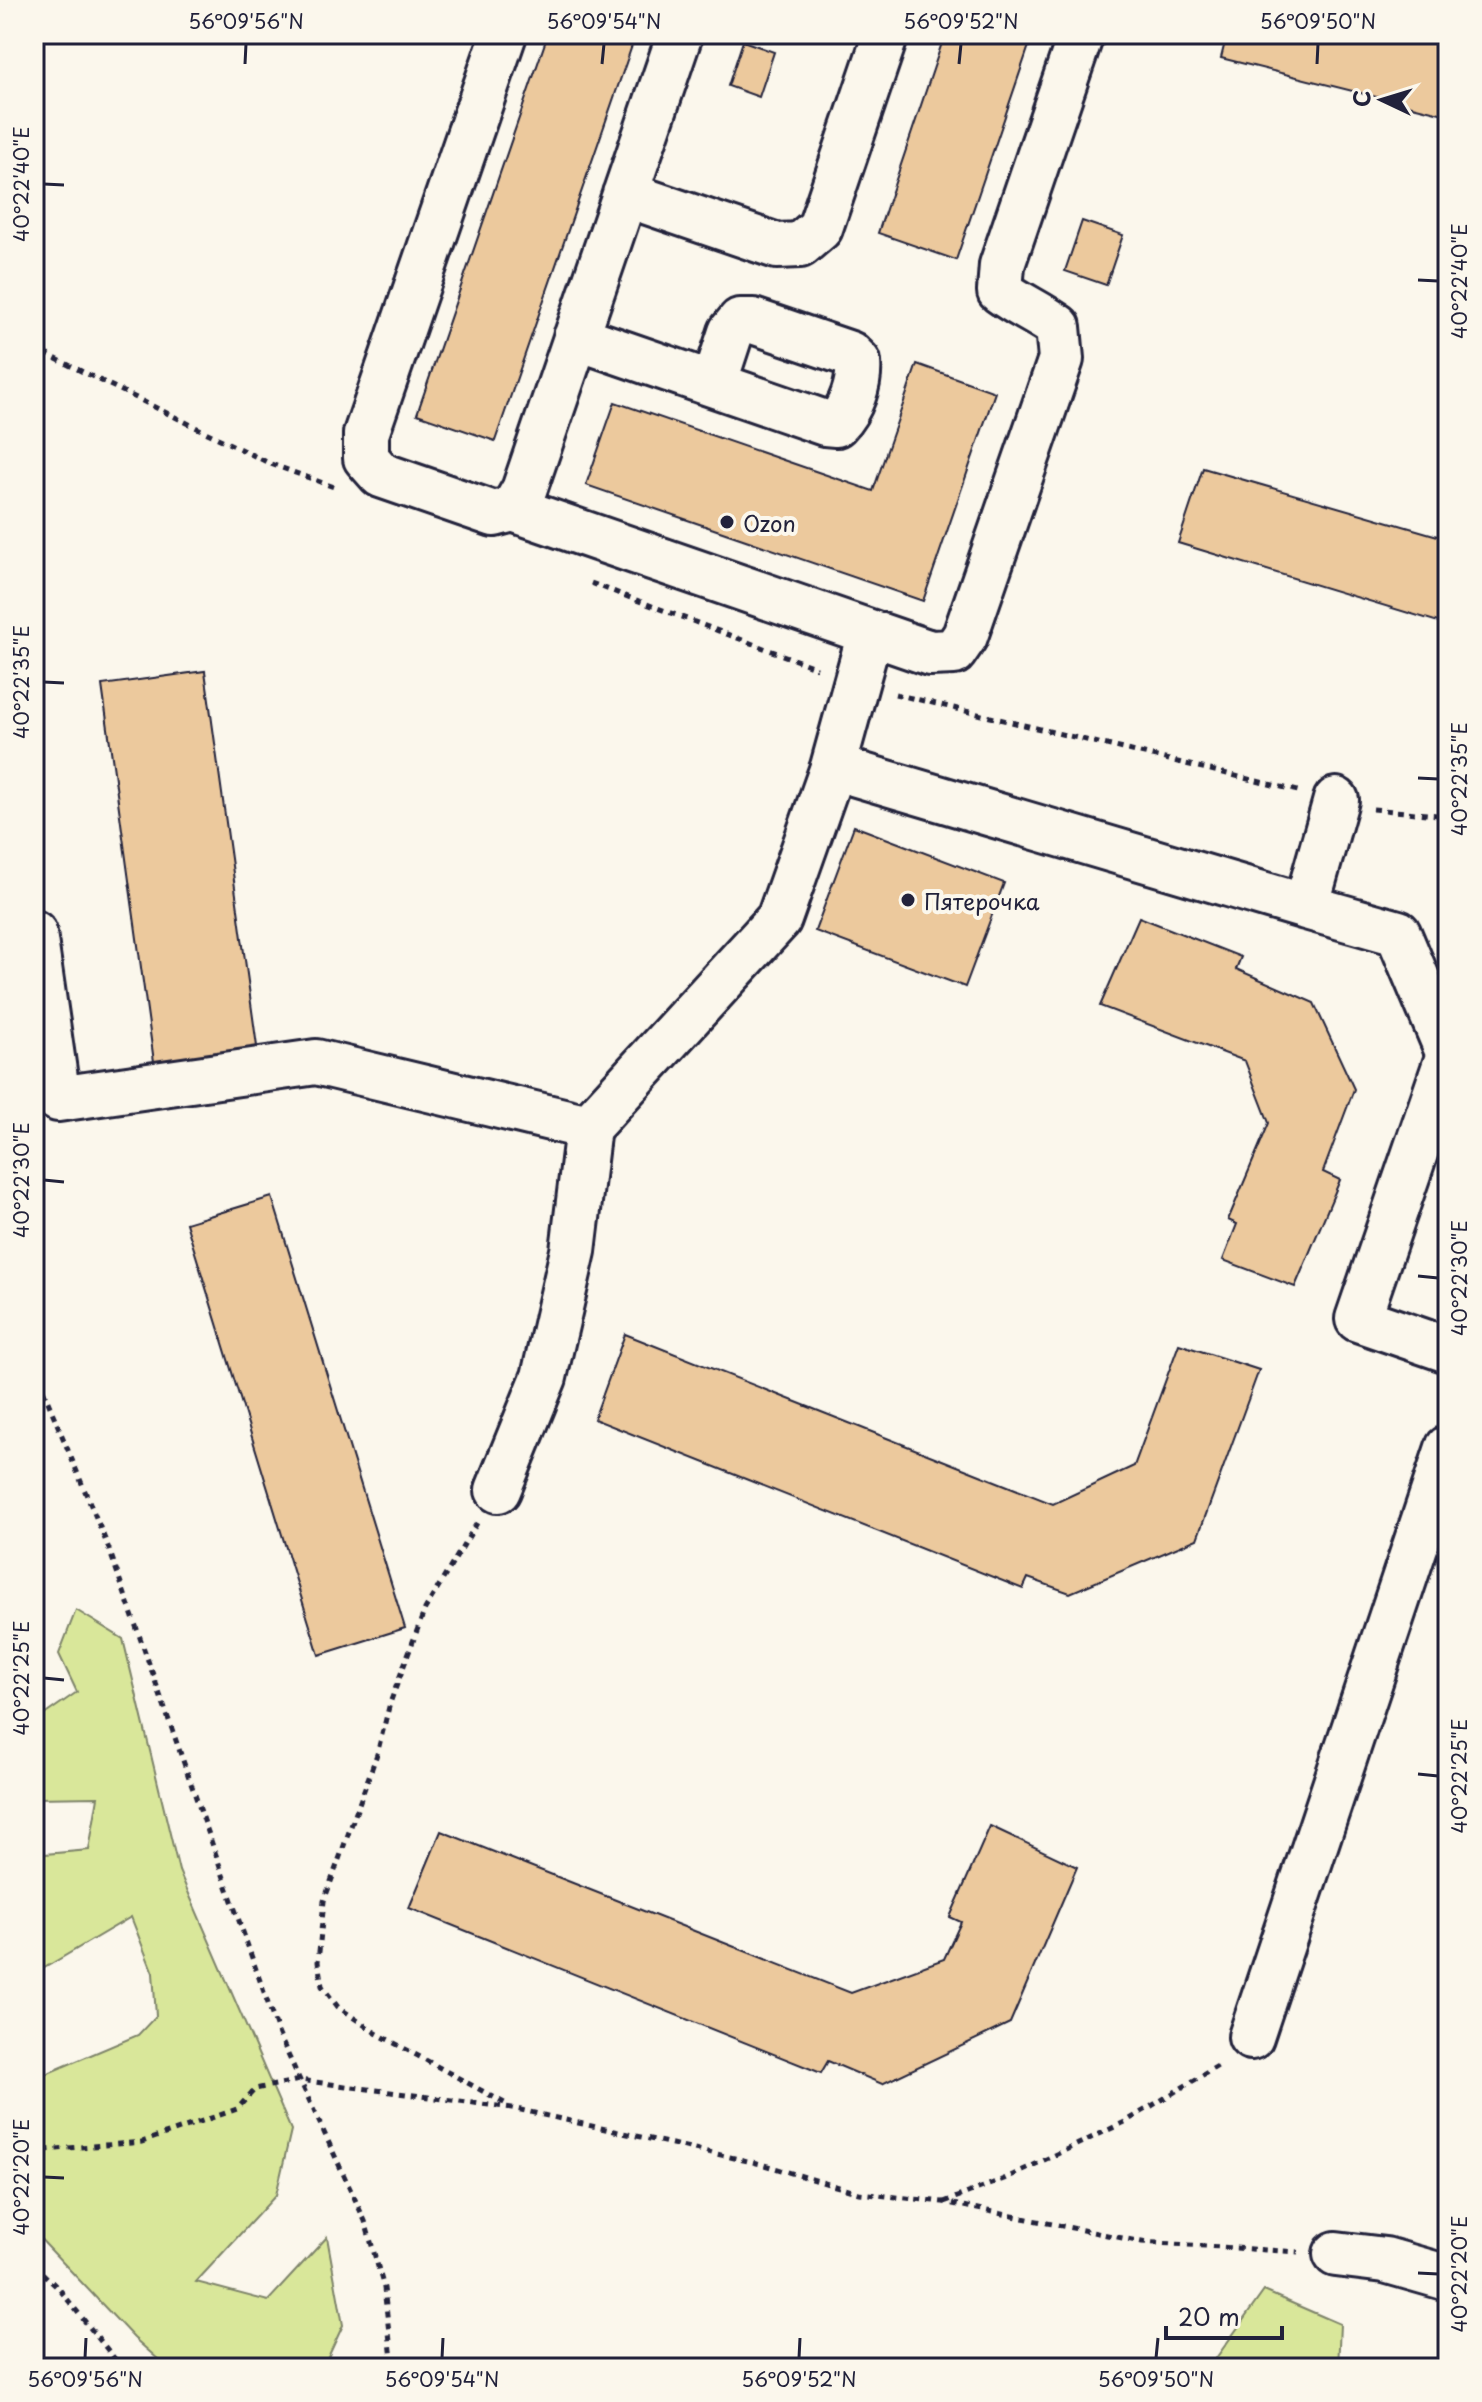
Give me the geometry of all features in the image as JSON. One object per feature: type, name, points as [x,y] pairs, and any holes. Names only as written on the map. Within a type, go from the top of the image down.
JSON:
[{"type":"street","points":[[504,34],[366,434],[366,458],[381,475],[409,485],[494,514],[513,509],[930,653],[954,652],[965,636],[1061,359],[1058,327],[1039,313],[1019,306],[1000,291],[1002,265],[1081,34]]},
{"type":"street","points":[[513,509],[524,490],[680,34]]},
{"type":"street","points":[[625,194],[777,246],[800,245],[820,228],[886,34]]},
{"type":"street","points":[[576,337],[714,384]]},
{"type":"street","points":[[498,1490],[544,1377],[573,1251],[588,1127],[779,919],[833,767],[870,633]]},
{"type":"street","points":[[833,767],[1398,933],[1448,1054],[1358,1319],[1448,1350]]},
{"type":"street","points":[[1306,907],[1336,800]]},
{"type":"street","points":[[34,933],[58,1099],[316,1062],[588,1127]]},
{"type":"street","points":[[1251,2037],[1448,1448]]},
{"type":"street","points":[[1336,2254],[1385,2260],[1448,2278]]},
{"type":"path","points":[[34,1368],[109,1549],[279,2035],[365,2221],[384,2288],[393,2368]]},
{"type":"path","points":[[498,1490],[425,1609],[324,1901],[318,1962],[322,1986],[338,2007],[376,2033],[512,2108]]},
{"type":"path","points":[[943,2202],[1004,2179],[1125,2122],[1234,2057],[1251,2037]]},
{"type":"path","points":[[34,2156],[45,2150],[142,2142],[237,2109],[255,2089],[300,2080],[512,2108],[761,2164],[859,2193],[943,2202],[1142,2242],[1336,2254]]},
{"type":"path","points":[[34,2265],[60,2290],[122,2368]]},
{"type":"green space","points":[[76,1610],[123,1639],[179,1871],[291,2130],[276,2195],[196,2282],[268,2301],[327,2237],[343,2325],[323,2368],[168,2368],[134,2338],[34,2232],[34,2079],[138,2035],[156,2016],[153,1973],[131,1917],[34,1974],[34,1906],[41,1902],[34,1883],[34,1855],[89,1850],[98,1797],[34,1798],[34,1722],[77,1692],[59,1654]]},
{"type":"green space","points":[[1264,2291],[1340,2324],[1338,2368],[1209,2368]]},
{"type":"building","points":[[548,34],[636,34],[495,441],[417,414]]},
{"type":"building","points":[[945,34],[1033,34],[956,260],[878,233]]},
{"type":"building","points":[[1227,34],[1448,34],[1448,115],[1221,58]]},
{"type":"building","points":[[743,41],[774,52],[759,97],[728,86]]},
{"type":"building","points":[[1082,221],[1123,235],[1106,285],[1065,271]]},
{"type":"building","points":[[917,364],[995,392],[923,601],[586,485],[615,402],[873,491]]},
{"type":"building","points":[[1203,468],[1448,539],[1448,625],[1178,543]]},
{"type":"building","points":[[205,671],[259,1061],[156,1076],[102,685]]},
{"type":"building","points":[[854,826],[1004,883],[965,987],[815,931]]},
{"type":"building","points":[[1139,917],[1241,957],[1236,969],[1314,1003],[1354,1089],[1323,1172],[1340,1180],[1295,1287],[1223,1260],[1237,1224],[1228,1220],[1269,1123],[1245,1061],[1100,1006]]},
{"type":"building","points":[[272,1197],[405,1628],[319,1655],[186,1223]]},
{"type":"building","points":[[625,1334],[1053,1504],[1134,1466],[1179,1344],[1259,1370],[1197,1539],[1070,1593],[1028,1578],[1023,1589],[594,1419]]},
{"type":"building","points":[[990,1826],[1077,1867],[1010,2023],[882,2084],[828,2061],[821,2073],[409,1908],[441,1831],[851,1993],[944,1959],[961,1922],[950,1917]]},
{"type":"place","name":"Ozon","points":[[727,522]]},
{"type":"place","name":"Пятерочка","points":[[908,900]]}]
